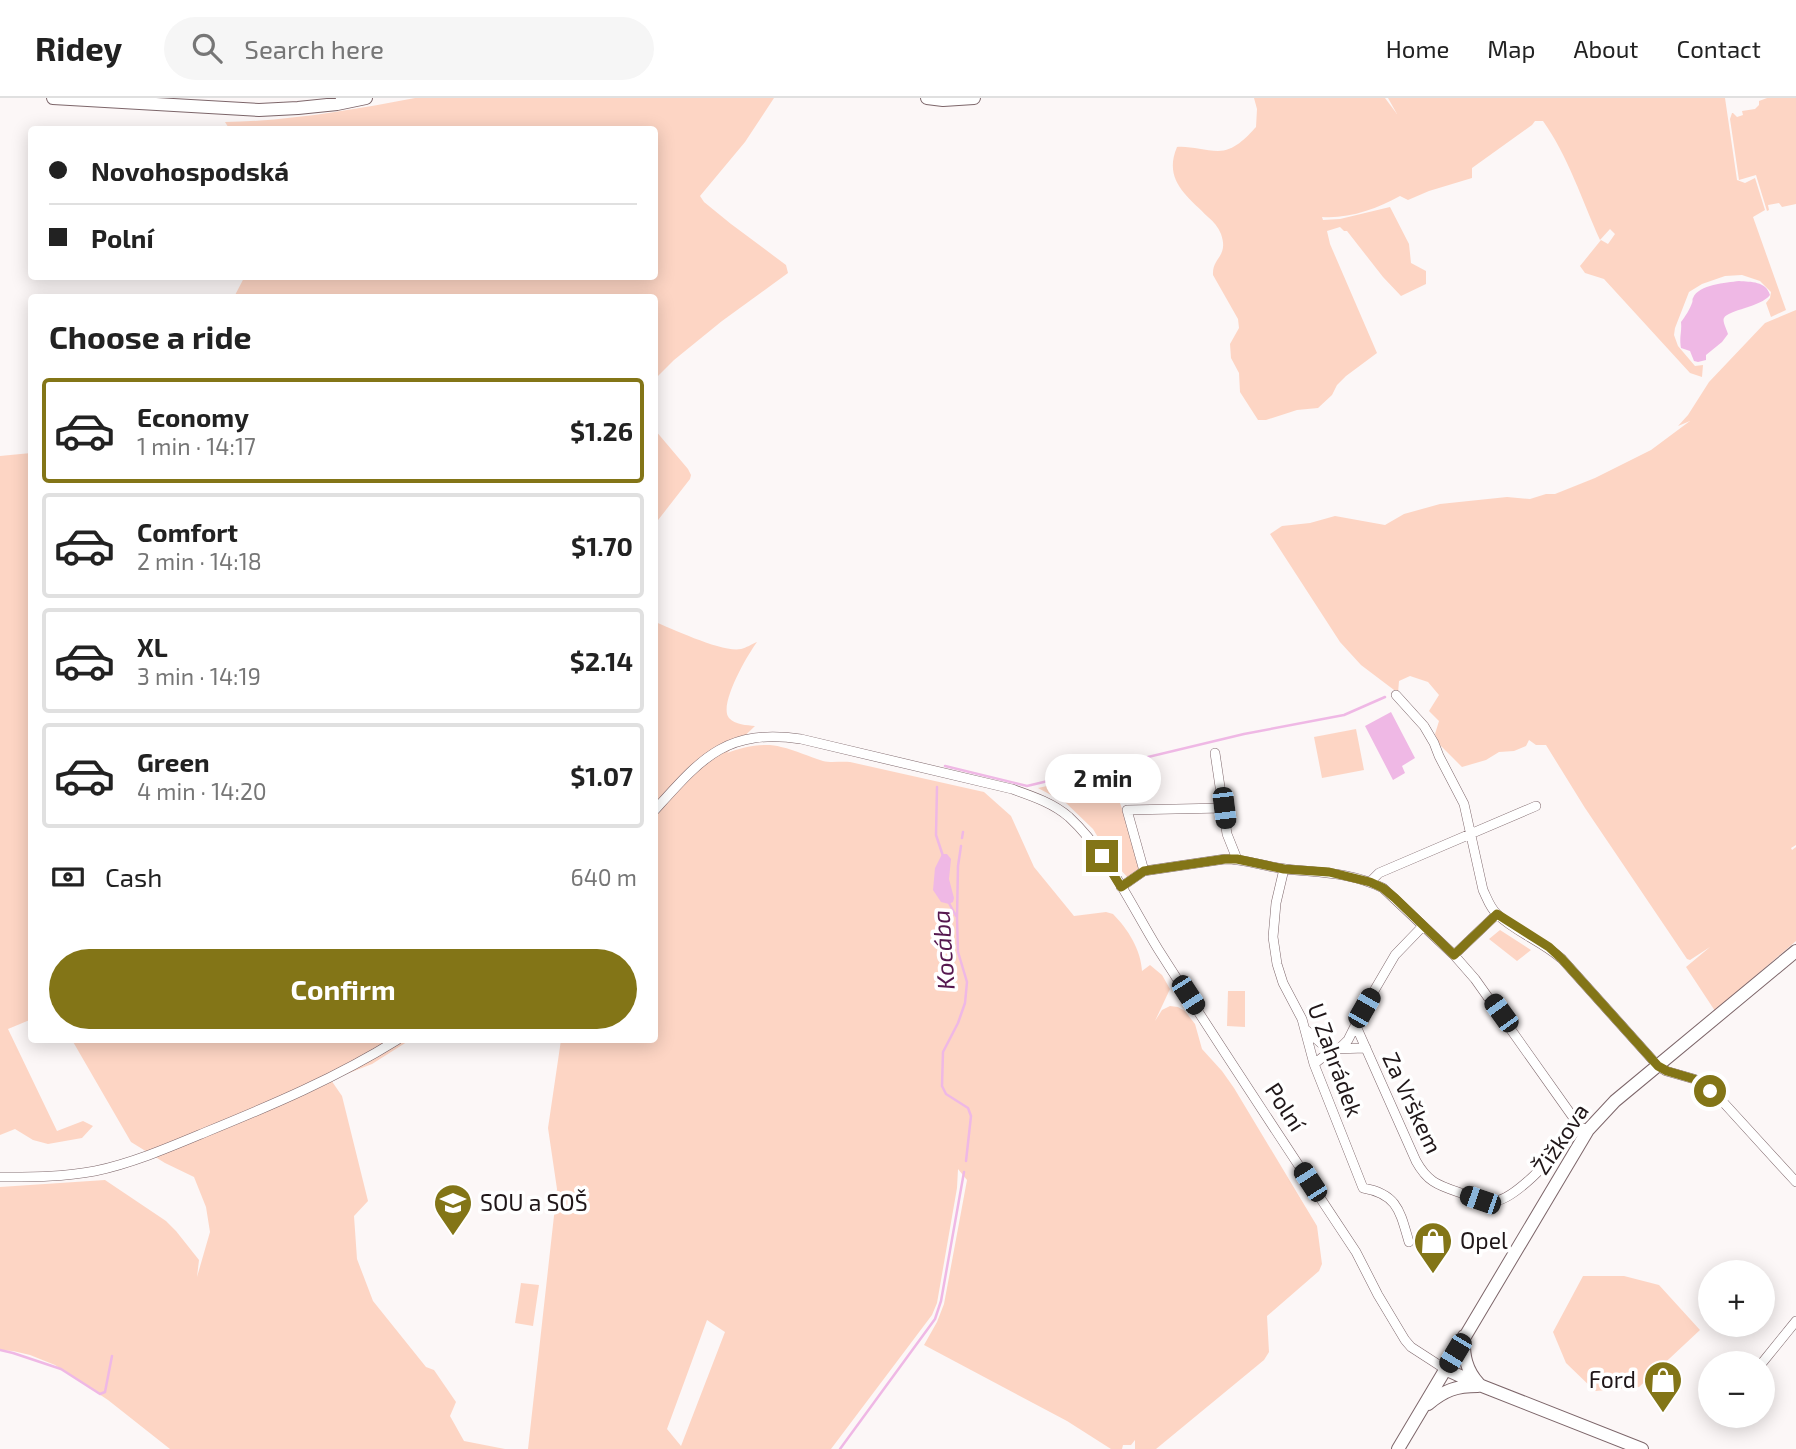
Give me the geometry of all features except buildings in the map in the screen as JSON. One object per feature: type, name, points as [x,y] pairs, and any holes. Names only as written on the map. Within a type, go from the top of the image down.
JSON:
[{"type":"main road","points":[[53,98],[161,101],[259,110],[337,104],[366,98]]},
{"type":"main road","points":[[928,98],[974,98]]},
{"type":"main road","name":"Žižkova","points":[[1398,1449],[1584,1128],[1796,951]]},
{"type":"main road","points":[[1465,1336],[1465,1360],[1470,1373],[1482,1386]]},
{"type":"main road","points":[[1445,1369],[1642,1449]]},
{"type":"main road","points":[[1422,1409],[1446,1391],[1461,1386],[1482,1386]]},
{"type":"street","points":[[1396,695],[1424,726],[1464,804],[1483,890],[1497,914],[1549,947],[1562,959],[1658,1066],[1694,1079],[1723,1102],[1796,1182]]},
{"type":"street","name":"Polní","points":[[658,807],[696,767],[725,746],[743,739],[780,736],[1012,789],[1042,800],[1067,815],[1102,856],[1158,948],[1356,1252],[1405,1340],[1419,1353],[1445,1369]]},
{"type":"street","points":[[1216,753],[1227,834],[1237,859]]},
{"type":"street","points":[[1370,882],[1379,873],[1536,806]]},
{"type":"street","points":[[1144,871],[1127,810],[1224,808]]},
{"type":"street","points":[[1121,887],[1144,871],[1225,859],[1284,869],[1329,872],[1370,882],[1389,893],[1454,955],[1475,979],[1584,1128]]},
{"type":"street","name":"U Zahrádek","points":[[1284,869],[1276,903],[1273,937],[1283,984],[1302,1019],[1314,1064],[1363,1188],[1374,1190],[1392,1200],[1401,1214],[1409,1242]]},
{"type":"street","points":[[1454,955],[1497,914]]},
{"type":"street","points":[[1314,1064],[1348,1040],[1395,955],[1423,926]]},
{"type":"street","name":"Za Vrškem","points":[[1356,1026],[1416,1161],[1430,1180],[1441,1186],[1480,1200],[1501,1200],[1522,1186],[1584,1128]]},
{"type":"street","points":[[1306,1030],[1322,1044],[1336,1049],[1366,1048]]},
{"type":"street","points":[[0,1177],[71,1175],[141,1158],[286,1099],[365,1060],[392,1043]]},
{"type":"street","points":[[1772,1351],[1796,1321]]},
{"type":"shaded area","points":[[415,98],[774,98],[745,142],[700,196],[731,224],[786,265],[788,273],[722,321],[658,376],[658,294],[236,294],[243,280],[658,280],[658,126],[228,126],[225,122],[344,111]]},
{"type":"shaded area","points":[[1254,98],[1385,98],[1397,114],[1388,98],[1725,98],[1737,180],[1745,183],[1755,178],[1765,210],[1753,217],[1786,310],[1771,317],[1766,303],[1771,292],[1760,281],[1742,275],[1725,276],[1689,292],[1674,335],[1678,346],[1695,366],[1703,365],[1702,377],[1690,373],[1604,279],[1585,273],[1580,266],[1601,240],[1608,244],[1615,234],[1610,229],[1600,240],[1560,149],[1543,121],[1535,121],[1472,168],[1472,178],[1408,200],[1400,196],[1362,212],[1322,217],[1323,220],[1340,219],[1390,207],[1409,244],[1411,263],[1426,271],[1426,284],[1401,296],[1347,231],[1340,227],[1327,231],[1330,244],[1377,353],[1346,376],[1318,408],[1297,410],[1258,420],[1240,392],[1239,373],[1231,358],[1230,344],[1239,328],[1238,319],[1213,275],[1223,248],[1221,234],[1179,186],[1173,169],[1177,147],[1224,150],[1244,139],[1256,127],[1257,109]]},
{"type":"shaded area","points":[[1767,98],[1796,98],[1796,204],[1782,207],[1779,203],[1768,205],[1767,211],[1756,175],[1739,180],[1730,119],[1732,113],[1737,117],[1743,115],[1742,111],[1755,109],[1759,101]]},
{"type":"shaded area","points":[[1739,281],[1762,285],[1770,295],[1760,303],[1727,315],[1724,321],[1728,334],[1706,355],[1706,360],[1694,361],[1690,351],[1681,348],[1680,340],[1681,322],[1693,298],[1707,287]]},
{"type":"shaded area","points":[[1796,310],[1796,845],[1791,848],[1792,850],[1796,847],[1796,941],[1715,1011],[1686,967],[1710,947],[1690,960],[1687,959],[1546,745],[1536,745],[1529,740],[1526,746],[1514,751],[1499,752],[1486,760],[1462,767],[1440,745],[1435,734],[1439,721],[1429,711],[1439,695],[1428,682],[1410,676],[1399,681],[1398,693],[1361,665],[1340,642],[1270,534],[1282,526],[1310,523],[1335,516],[1385,525],[1404,514],[1440,504],[1507,497],[1530,499],[1555,494],[1595,478],[1651,450],[1690,421],[1678,426],[1709,382],[1765,323]]},
{"type":"shaded area","points":[[658,434],[688,469],[690,479],[658,520]]},
{"type":"shaded area","points":[[28,453],[28,1021],[8,1029],[57,1131],[83,1121],[93,1126],[82,1138],[48,1144],[33,1140],[15,1129],[0,1135],[0,456]]},
{"type":"shaded area","points":[[658,623],[722,647],[741,649],[757,642],[735,680],[727,702],[729,718],[734,722],[755,726],[727,753],[754,746],[775,746],[823,761],[850,762],[984,792],[1011,816],[1034,867],[1074,916],[1106,912],[1113,914],[1133,940],[1142,971],[1150,965],[1162,975],[1170,989],[1155,1021],[1162,1010],[1170,1006],[1185,1011],[1195,1024],[1202,1049],[1234,1088],[1317,1226],[1322,1264],[1319,1271],[1267,1316],[1269,1352],[1264,1360],[1156,1449],[1135,1449],[1135,1440],[1131,1445],[1123,1445],[1122,1449],[1111,1449],[1067,1421],[924,1345],[944,1304],[967,1180],[958,1169],[937,1303],[932,1315],[831,1449],[528,1449],[557,1189],[548,1128],[561,1043],[658,1043]],"holes":[[[707,1320],[725,1332],[681,1446],[667,1429]]]},
{"type":"shaded area","points":[[1391,712],[1415,758],[1402,766],[1405,773],[1393,780],[1365,726]]},
{"type":"shaded area","points":[[1356,729],[1364,770],[1322,778],[1314,737]]},
{"type":"shaded area","points":[[1109,772],[1132,837],[1140,869],[1128,878],[1111,859],[1093,829],[1066,803],[1038,788]]},
{"type":"shaded area","points":[[942,854],[947,854],[951,859],[949,879],[954,898],[949,904],[941,902],[933,890],[935,868]]},
{"type":"shaded area","points":[[1500,930],[1531,950],[1517,961],[1489,939]]},
{"type":"shaded area","points":[[1228,991],[1245,991],[1245,1027],[1227,1026]]},
{"type":"shaded area","points":[[74,1043],[405,1043],[372,1064],[331,1080],[342,1096],[368,1201],[354,1216],[357,1259],[373,1301],[426,1367],[434,1370],[456,1402],[450,1416],[464,1441],[505,1449],[170,1449],[108,1400],[55,1365],[30,1355],[0,1350],[0,1187],[105,1180],[166,1221],[176,1231],[199,1260],[197,1277],[210,1232],[206,1207],[194,1177],[131,1142]]},
{"type":"shaded area","points":[[1583,1276],[1624,1276],[1659,1285],[1698,1328],[1698,1332],[1639,1387],[1595,1391],[1566,1363],[1553,1332]]},
{"type":"shaded area","points":[[521,1283],[539,1285],[533,1326],[515,1323]]},
{"type":"waterway","points":[[945,766],[1027,786],[1244,734],[1344,715],[1385,697]]},
{"type":"waterway","points":[[937,787],[936,835],[943,856]]},
{"type":"waterway","name":"Kocába","points":[[962,838],[963,832]]},
{"type":"waterway","name":"Kocába","points":[[961,846],[958,866],[958,952],[967,982],[965,1003],[943,1052],[942,1086],[946,1094],[968,1108],[971,1116],[966,1161]]},
{"type":"waterway","points":[[949,903],[956,916]]},
{"type":"waterway","name":"Kocába","points":[[840,1449],[935,1319],[941,1301],[964,1172]]},
{"type":"waterway","points":[[0,1350],[61,1369],[100,1394],[105,1392],[112,1356]]},
{"type":"place","name":"SOU a SOŠ","points":[[453,1237]]},
{"type":"place","name":"Opel","points":[[1433,1275]]},
{"type":"place","name":"Ford","points":[[1663,1414]]},
{"type":"route","points":[[1102,856],[1121,887],[1144,871],[1225,859],[1284,869],[1329,872],[1370,882],[1395,898],[1454,955],[1497,914],[1549,947],[1562,959],[1658,1066],[1694,1079],[1710,1091]]}]
